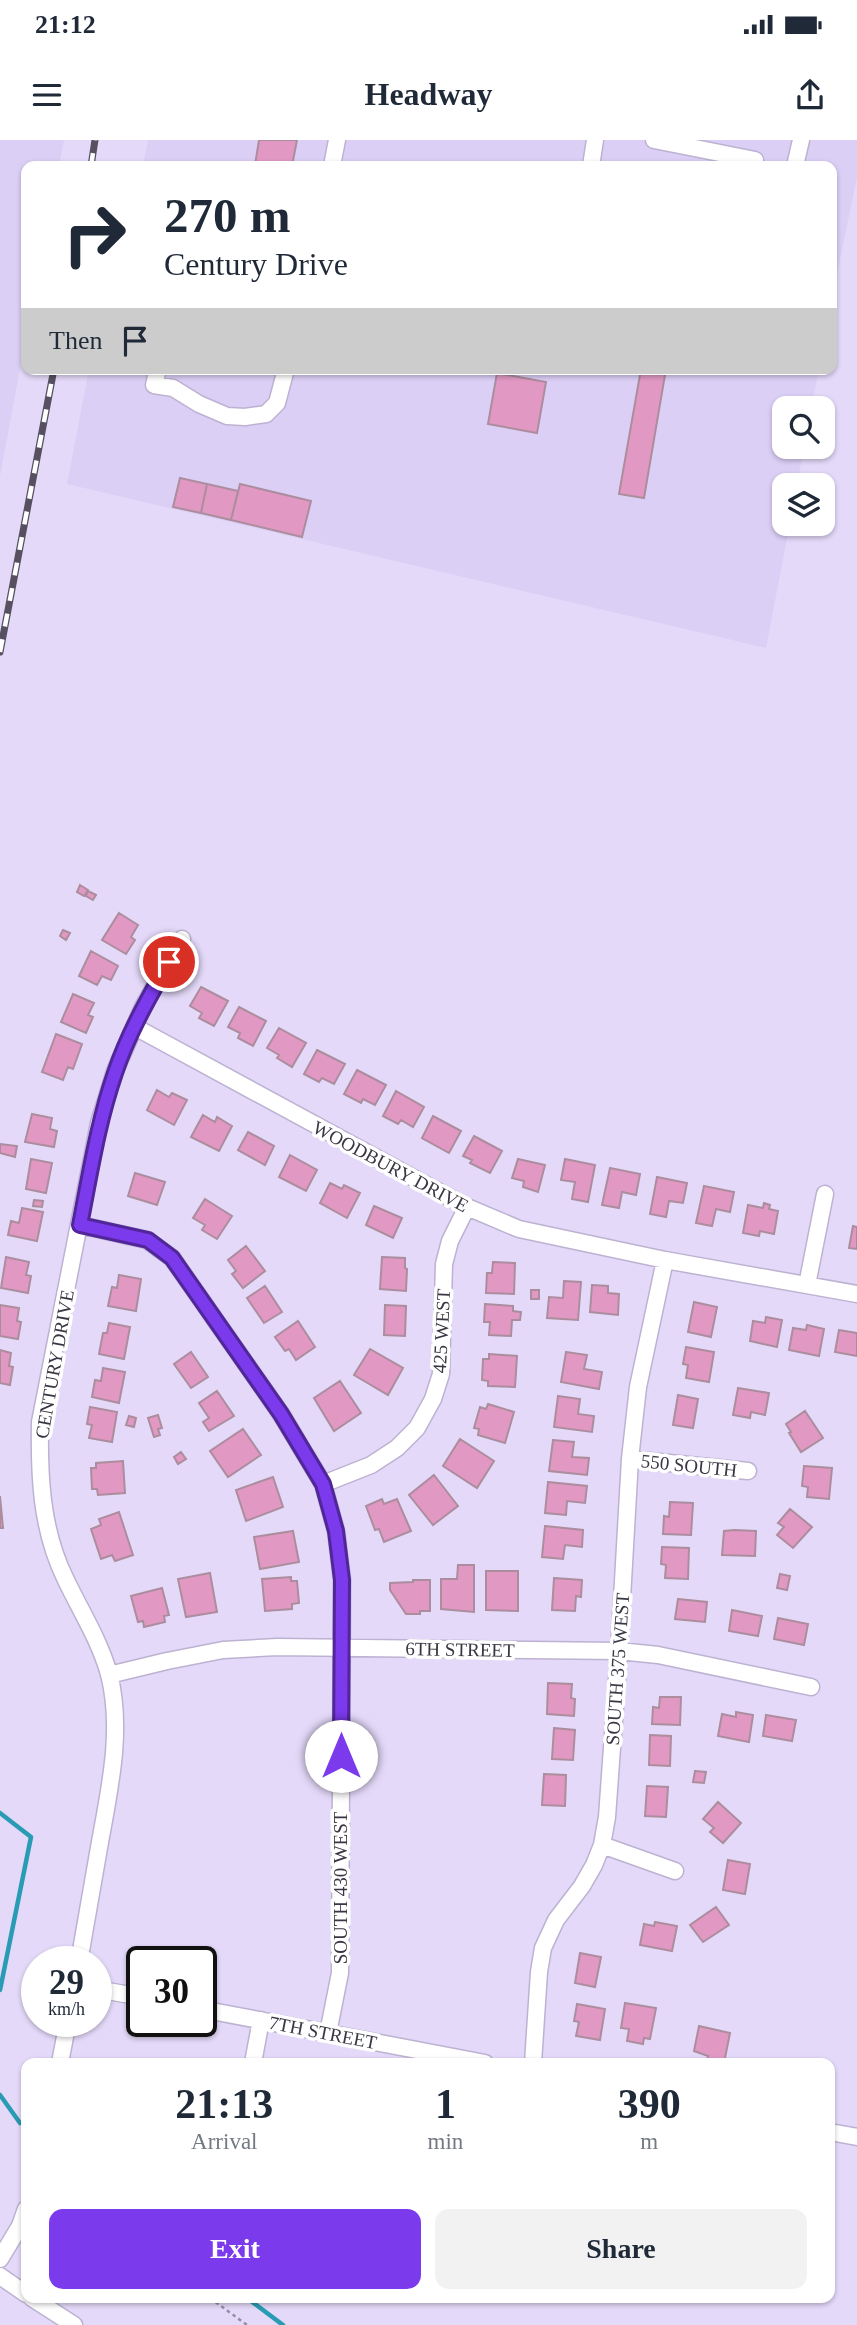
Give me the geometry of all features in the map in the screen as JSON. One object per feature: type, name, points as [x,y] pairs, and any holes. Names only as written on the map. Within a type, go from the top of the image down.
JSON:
[{"type":"street","points":[[333,161],[337,140]]},
{"type":"street","points":[[591,161],[595,140]]},
{"type":"street","points":[[654,140],[755,161]]},
{"type":"street","points":[[796,161],[801,140]]},
{"type":"street","points":[[156,375],[154,385],[173,388],[199,404],[227,416],[245,417],[266,414],[277,403],[284,375]]},
{"type":"street","name":"CENTURY DRIVE","points":[[82,1946],[114,1770],[115,1723],[109,1675],[90,1624],[64,1576],[47,1526],[39,1467],[40,1422],[100,1123],[116,1070],[135,1027],[182,939]]},
{"type":"street","name":"WOODBURY DRIVE","points":[[135,1027],[467,1207],[519,1229],[665,1260],[857,1294]]},
{"type":"street","points":[[807,1285],[825,1194]]},
{"type":"street","name":"425 WEST","points":[[323,1484],[371,1465],[397,1448],[417,1428],[433,1399],[441,1374],[444,1264],[450,1241],[467,1207]]},
{"type":"street","name":"SOUTH 430 WEST","points":[[80,1225],[148,1240],[172,1258],[281,1414],[323,1484],[336,1531],[342,1580],[340,1973],[328,2033]]},
{"type":"street","name":"SOUTH 375 WEST","points":[[533,2058],[543,1948],[556,1920],[594,1865],[602,1845],[607,1817],[630,1459],[639,1387],[665,1260]]},
{"type":"street","name":"550 SOUTH","points":[[630,1459],[748,1471]]},
{"type":"street","name":"6TH STREET","points":[[109,1675],[223,1650],[342,1647],[619,1651],[658,1655],[811,1687]]},
{"type":"street","points":[[602,1845],[675,1871]]},
{"type":"street","name":"7TH STREET","points":[[217,2012],[438,2058]]},
{"type":"street","points":[[254,2058],[261,2020]]},
{"type":"street","points":[[61,2058],[65,2037]]},
{"type":"street","points":[[835,2133],[857,2137]]},
{"type":"street","points":[[0,2259],[21,2223]]},
{"type":"street","points":[[0,2276],[21,2291]]},
{"type":"street","points":[[40,2303],[74,2325]]},
{"type":"path","points":[[217,2303],[247,2325]]},
{"type":"shaded area","points":[[0,140],[64,140],[60,161],[21,161],[21,364],[0,476]]},
{"type":"shaded area","points":[[148,140],[857,140],[857,177],[837,274],[837,161],[144,161]]},
{"type":"shaded area","points":[[88,375],[818,375],[813,396],[772,396],[772,459],[802,459],[799,473],[772,473],[772,536],[788,536],[766,648],[67,484]]},
{"type":"building","points":[[259,140],[297,140],[293,161],[256,161]]},
{"type":"building","points":[[497,375],[546,382],[537,433],[488,424]]},
{"type":"building","points":[[640,375],[665,375],[644,498],[619,494]]},
{"type":"building","points":[[180,478],[207,484],[201,513],[173,507]]},
{"type":"building","points":[[207,484],[238,491],[231,520],[201,513]]},
{"type":"building","points":[[240,484],[311,501],[302,537],[231,520]]},
{"type":"building","points":[[80,885],[88,890],[84,896],[77,892]]},
{"type":"building","points":[[88,891],[96,895],[93,900],[86,896]]},
{"type":"building","points":[[119,913],[138,925],[131,937],[135,940],[126,954],[102,940]]},
{"type":"building","points":[[63,930],[70,933],[66,940],[60,936]]},
{"type":"building","points":[[91,951],[118,966],[111,980],[102,976],[97,985],[79,976]]},
{"type":"building","points":[[201,987],[228,1001],[214,1026],[199,1018],[202,1013],[190,1006]]},
{"type":"building","points":[[73,994],[94,1003],[88,1015],[93,1017],[86,1033],[61,1022]]},
{"type":"building","points":[[239,1007],[266,1021],[253,1046],[238,1038],[240,1033],[228,1027]]},
{"type":"building","points":[[279,1028],[306,1043],[292,1067],[267,1048]]},
{"type":"building","points":[[56,1034],[82,1044],[73,1069],[68,1067],[63,1080],[42,1072]]},
{"type":"building","points":[[317,1050],[345,1064],[334,1084],[322,1078],[319,1082],[304,1074]]},
{"type":"building","points":[[357,1070],[386,1085],[375,1105],[363,1099],[361,1103],[344,1094]]},
{"type":"building","points":[[157,1090],[169,1097],[172,1093],[187,1100],[174,1125],[147,1110]]},
{"type":"building","points":[[396,1091],[424,1107],[413,1127],[401,1120],[398,1124],[383,1116]]},
{"type":"building","points":[[32,1114],[52,1118],[50,1129],[57,1131],[54,1147],[25,1142]]},
{"type":"building","points":[[203,1115],[215,1122],[217,1117],[232,1126],[219,1151],[191,1137]]},
{"type":"building","points":[[433,1116],[461,1131],[449,1153],[422,1138]]},
{"type":"building","points":[[248,1132],[274,1146],[265,1165],[238,1150]]},
{"type":"building","points":[[474,1136],[502,1151],[490,1173],[470,1163],[472,1160],[463,1156]]},
{"type":"building","points":[[0,1144],[17,1146],[15,1157],[0,1153]]},
{"type":"building","points":[[290,1155],[317,1170],[306,1191],[279,1177]]},
{"type":"building","points":[[31,1159],[52,1163],[46,1193],[26,1189]]},
{"type":"building","points":[[518,1159],[545,1165],[538,1192],[523,1187],[524,1181],[512,1178]]},
{"type":"building","points":[[565,1159],[595,1165],[588,1202],[572,1199],[575,1182],[561,1180]]},
{"type":"building","points":[[610,1168],[640,1174],[636,1195],[622,1192],[619,1208],[602,1205]]},
{"type":"building","points":[[135,1173],[165,1182],[157,1205],[128,1196]]},
{"type":"building","points":[[657,1177],[687,1183],[683,1203],[669,1201],[666,1217],[650,1214]]},
{"type":"building","points":[[330,1183],[342,1189],[344,1185],[360,1193],[347,1218],[320,1203]]},
{"type":"building","points":[[704,1186],[734,1192],[730,1212],[716,1209],[712,1226],[696,1223]]},
{"type":"building","points":[[205,1199],[232,1216],[217,1239],[202,1230],[205,1225],[193,1218]]},
{"type":"building","points":[[34,1200],[43,1201],[42,1207],[33,1206]]},
{"type":"building","points":[[764,1203],[770,1205],[769,1209],[778,1211],[774,1234],[760,1231],[759,1236],[743,1233],[748,1205],[763,1208]]},
{"type":"building","points":[[374,1206],[402,1218],[393,1238],[366,1225]]},
{"type":"building","points":[[22,1208],[43,1212],[37,1241],[8,1235],[11,1221],[19,1223]]},
{"type":"building","points":[[853,1226],[857,1227],[857,1249],[849,1248]]},
{"type":"building","points":[[246,1246],[265,1271],[243,1288],[232,1274],[236,1271],[228,1260]]},
{"type":"building","points":[[6,1257],[29,1262],[26,1275],[31,1276],[28,1293],[1,1288]]},
{"type":"building","points":[[382,1257],[405,1258],[406,1291],[380,1289]]},
{"type":"building","points":[[493,1262],[515,1263],[514,1294],[486,1293],[487,1273],[492,1273]]},
{"type":"building","points":[[119,1275],[141,1279],[136,1311],[108,1306],[112,1287],[117,1288]]},
{"type":"building","points":[[564,1281],[581,1282],[578,1320],[547,1318],[549,1297],[563,1298]]},
{"type":"building","points":[[592,1285],[608,1286],[608,1293],[619,1294],[618,1315],[590,1312]]},
{"type":"building","points":[[265,1286],[282,1312],[264,1323],[247,1298]]},
{"type":"building","points":[[531,1290],[539,1290],[539,1299],[531,1299]]},
{"type":"building","points":[[694,1302],[717,1307],[711,1337],[688,1332]]},
{"type":"building","points":[[485,1304],[513,1306],[513,1311],[521,1312],[520,1320],[512,1320],[511,1336],[489,1335],[490,1322],[484,1322]]},
{"type":"building","points":[[0,1305],[19,1308],[17,1321],[21,1322],[18,1339],[0,1336]]},
{"type":"building","points":[[385,1305],[406,1306],[405,1336],[384,1335]]},
{"type":"building","points":[[766,1317],[782,1320],[777,1347],[750,1341],[753,1321],[765,1323]]},
{"type":"building","points":[[298,1321],[315,1347],[296,1360],[289,1349],[285,1351],[275,1337]]},
{"type":"building","points":[[109,1323],[130,1327],[124,1359],[99,1354],[103,1333],[107,1333]]},
{"type":"building","points":[[807,1325],[824,1329],[819,1356],[789,1350],[793,1328],[806,1330]]},
{"type":"building","points":[[839,1330],[857,1333],[857,1356],[835,1352]]},
{"type":"building","points":[[686,1347],[714,1352],[709,1382],[686,1378],[688,1365],[683,1364]]},
{"type":"building","points":[[370,1349],[403,1368],[388,1395],[354,1375]]},
{"type":"building","points":[[0,1350],[11,1353],[9,1366],[13,1367],[10,1385],[0,1383]]},
{"type":"building","points":[[191,1352],[208,1377],[191,1388],[174,1364]]},
{"type":"building","points":[[566,1352],[587,1355],[584,1369],[602,1372],[599,1389],[561,1382]]},
{"type":"building","points":[[489,1354],[517,1356],[515,1387],[488,1386],[488,1381],[482,1380],[483,1359],[489,1359]]},
{"type":"building","points":[[103,1368],[125,1372],[119,1403],[92,1397],[95,1380],[101,1381]]},
{"type":"building","points":[[340,1381],[361,1413],[334,1431],[314,1398]]},
{"type":"building","points":[[738,1388],[769,1393],[765,1415],[751,1412],[750,1418],[733,1415]]},
{"type":"building","points":[[217,1391],[234,1416],[209,1431],[203,1422],[209,1418],[199,1403]]},
{"type":"building","points":[[678,1395],[698,1399],[693,1428],[673,1425]]},
{"type":"building","points":[[558,1396],[580,1399],[578,1414],[594,1416],[592,1432],[554,1427]]},
{"type":"building","points":[[488,1404],[514,1412],[505,1443],[478,1435],[479,1429],[474,1428],[480,1407],[486,1409]]},
{"type":"building","points":[[90,1407],[117,1412],[112,1442],[89,1438],[92,1425],[87,1424]]},
{"type":"building","points":[[805,1411],[823,1438],[801,1452],[786,1424]]},
{"type":"building","points":[[158,1415],[162,1428],[158,1429],[160,1435],[154,1437],[148,1418]]},
{"type":"building","points":[[129,1416],[136,1418],[134,1427],[126,1425]]},
{"type":"building","points":[[243,1429],[261,1455],[228,1477],[210,1451]]},
{"type":"building","points":[[460,1439],[494,1461],[477,1488],[443,1466]]},
{"type":"building","points":[[553,1440],[574,1442],[572,1457],[589,1458],[587,1475],[549,1471]]},
{"type":"building","points":[[181,1452],[186,1459],[178,1464],[174,1457]]},
{"type":"building","points":[[123,1461],[125,1493],[98,1495],[97,1489],[92,1489],[91,1468],[96,1468],[96,1463]]},
{"type":"building","points":[[804,1466],[832,1468],[829,1499],[807,1497],[808,1487],[802,1486]]},
{"type":"building","points":[[434,1475],[458,1506],[433,1525],[409,1495]]},
{"type":"building","points":[[273,1477],[283,1507],[246,1521],[236,1490]]},
{"type":"building","points":[[548,1482],[587,1486],[585,1503],[567,1501],[566,1515],[545,1513]]},
{"type":"building","points":[[0,1496],[3,1528],[0,1528]]},
{"type":"building","points":[[382,1499],[384,1504],[397,1499],[411,1531],[384,1542],[379,1529],[375,1530],[366,1506]]},
{"type":"building","points":[[670,1502],[693,1503],[691,1535],[663,1534],[664,1516],[669,1517]]},
{"type":"building","points":[[790,1509],[812,1527],[793,1548],[777,1535],[784,1527],[778,1523]]},
{"type":"building","points":[[119,1512],[133,1555],[115,1561],[112,1555],[101,1559],[91,1529],[101,1525],[99,1519]]},
{"type":"building","points":[[545,1526],[583,1530],[582,1547],[565,1545],[563,1559],[542,1557]]},
{"type":"building","points":[[293,1531],[299,1562],[260,1569],[254,1537]]},
{"type":"building","points":[[724,1531],[756,1531],[755,1556],[722,1555]]},
{"type":"building","points":[[662,1547],[689,1548],[688,1579],[665,1578],[666,1565],[661,1564]]},
{"type":"building","points":[[458,1565],[474,1565],[474,1612],[441,1609],[441,1579],[457,1579]]},
{"type":"building","points":[[486,1571],[518,1571],[518,1611],[486,1610]]},
{"type":"building","points":[[210,1573],[217,1612],[186,1617],[178,1579]]},
{"type":"building","points":[[780,1574],[790,1576],[787,1590],[777,1588]]},
{"type":"building","points":[[291,1577],[291,1581],[297,1581],[299,1603],[292,1604],[292,1609],[265,1611],[262,1579]]},
{"type":"building","points":[[554,1578],[582,1580],[581,1597],[576,1596],[575,1611],[552,1610]]},
{"type":"building","points":[[430,1580],[430,1611],[406,1614],[390,1590],[390,1583]]},
{"type":"building","points":[[162,1588],[169,1615],[164,1616],[165,1622],[144,1627],[143,1621],[138,1622],[131,1596]]},
{"type":"building","points":[[678,1599],[707,1602],[705,1622],[675,1619]]},
{"type":"building","points":[[732,1610],[762,1616],[758,1636],[729,1631]]},
{"type":"building","points":[[778,1618],[808,1624],[804,1645],[774,1639]]},
{"type":"building","points":[[548,1683],[572,1684],[574,1716],[547,1714]]},
{"type":"building","points":[[660,1697],[681,1697],[680,1725],[652,1724],[653,1707],[659,1708]]},
{"type":"building","points":[[736,1712],[753,1715],[749,1742],[718,1736],[722,1714],[736,1717]]},
{"type":"building","points":[[766,1715],[796,1720],[792,1741],[763,1736]]},
{"type":"building","points":[[554,1728],[575,1730],[573,1760],[552,1759]]},
{"type":"building","points":[[650,1735],[671,1736],[670,1766],[649,1765]]},
{"type":"building","points":[[695,1771],[706,1772],[704,1783],[693,1782]]},
{"type":"building","points":[[544,1774],[566,1775],[565,1806],[542,1805]]},
{"type":"building","points":[[647,1786],[668,1787],[666,1817],[645,1816]]},
{"type":"building","points":[[718,1802],[741,1823],[723,1843],[710,1832],[714,1828],[703,1819]]},
{"type":"building","points":[[728,1860],[750,1864],[745,1894],[723,1890]]},
{"type":"building","points":[[716,1907],[729,1925],[703,1942],[690,1925]]},
{"type":"building","points":[[655,1922],[677,1926],[672,1951],[640,1945],[644,1924],[654,1926]]},
{"type":"building","points":[[580,1953],[601,1957],[595,1987],[575,1983]]},
{"type":"building","points":[[625,2003],[656,2008],[650,2039],[644,2038],[643,2044],[627,2041],[629,2029],[621,2028]]},
{"type":"building","points":[[577,2004],[605,2009],[600,2040],[576,2036],[579,2022],[574,2021]]},
{"type":"building","points":[[699,2026],[730,2033],[725,2058],[708,2058],[694,2051]]},
{"type":"waterway","points":[[0,1813],[31,1837],[0,1990]]},
{"type":"waterway","points":[[0,2095],[20,2123]]},
{"type":"waterway","points":[[254,2303],[283,2325]]},
{"type":"railway","points":[[92,161],[95,140]]},
{"type":"railway","points":[[0,652],[53,375]]},
{"type":"route","points":[[169,962],[144,1007],[116,1070],[100,1123],[80,1225],[148,1240],[172,1258],[281,1414],[323,1484],[336,1531],[342,1580],[341,1756]]}]
